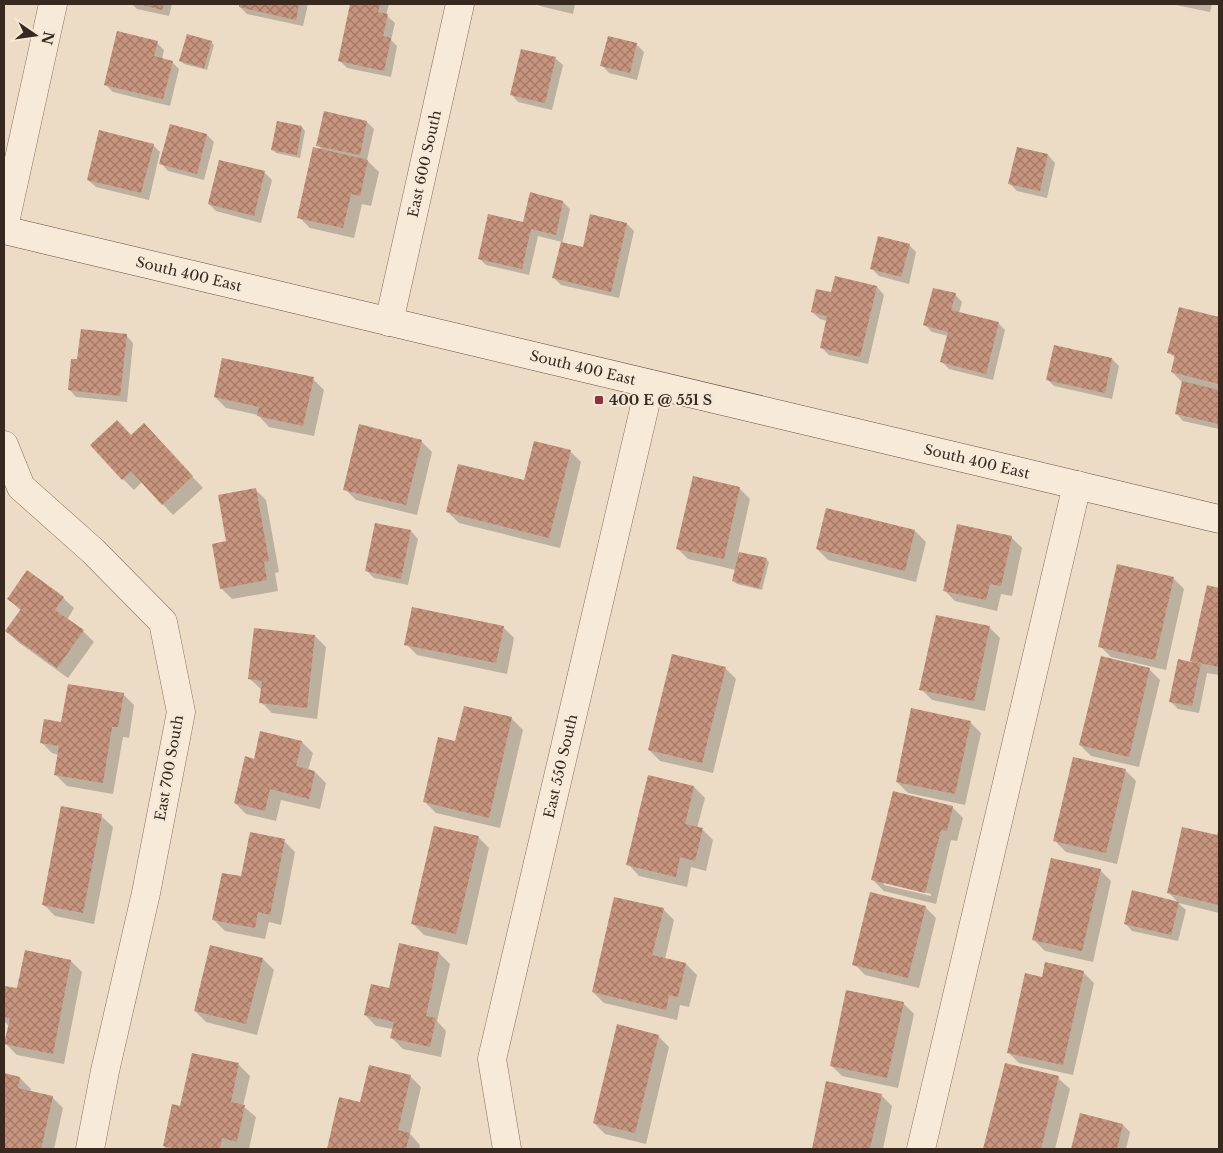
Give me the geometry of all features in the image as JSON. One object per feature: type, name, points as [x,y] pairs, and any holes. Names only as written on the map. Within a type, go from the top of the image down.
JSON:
[{"type":"street","points":[[4,229],[53,4]]},
{"type":"street","name":"East 600 South","points":[[389,322],[460,4]]},
{"type":"street","name":"South 400 East","points":[[4,229],[1219,519]]},
{"type":"street","name":"East 550 South","points":[[507,1149],[492,1059],[650,384]]},
{"type":"street","name":"East 700 South","points":[[4,445],[13,490],[93,551],[163,622],[181,712],[146,893],[105,1071],[90,1149]]},
{"type":"street","points":[[921,1149],[1077,485]]},
{"type":"building","points":[[139,4],[164,4],[162,10]]},
{"type":"building","points":[[239,4],[299,4],[296,20],[239,7]]},
{"type":"building","points":[[350,4],[380,4],[378,12],[388,14],[383,36],[391,38],[384,71],[338,61]]},
{"type":"building","points":[[117,31],[158,41],[154,56],[173,61],[163,99],[104,85]]},
{"type":"building","points":[[187,34],[212,41],[204,68],[179,61]]},
{"type":"building","points":[[608,36],[637,43],[630,73],[600,66]]},
{"type":"building","points":[[521,49],[556,57],[545,103],[510,95]]},
{"type":"building","points":[[324,111],[367,121],[360,155],[316,146]]},
{"type":"building","points":[[277,121],[302,126],[297,155],[271,150]]},
{"type":"building","points":[[170,124],[207,134],[197,174],[159,164]]},
{"type":"building","points":[[99,130],[154,144],[141,193],[87,180]]},
{"type":"building","points":[[313,147],[368,160],[360,196],[351,194],[343,228],[297,218]]},
{"type":"building","points":[[1017,147],[1048,154],[1040,191],[1008,184]]},
{"type":"building","points":[[219,160],[265,171],[254,216],[208,204]]},
{"type":"building","points":[[530,192],[563,201],[556,235],[531,229],[522,269],[478,259],[488,214],[523,222]]},
{"type":"building","points":[[590,214],[627,223],[611,292],[552,278],[561,242],[583,247]]},
{"type":"building","points":[[878,236],[910,244],[901,277],[870,269]]},
{"type":"building","points":[[835,276],[877,286],[860,357],[820,348],[827,316],[811,312],[816,289],[831,292]]},
{"type":"building","points":[[933,288],[956,293],[951,310],[999,322],[986,374],[940,362],[948,332],[923,325]]},
{"type":"building","points":[[1179,307],[1219,317],[1219,384],[1171,372],[1175,355],[1167,353]]},
{"type":"building","points":[[81,329],[127,334],[120,396],[68,390],[71,359],[77,359]]},
{"type":"building","points":[[1054,345],[1112,358],[1105,393],[1046,380]]},
{"type":"building","points":[[222,358],[314,377],[303,426],[257,416],[259,407],[214,397]]},
{"type":"building","points":[[1182,381],[1219,390],[1219,424],[1175,414]]},
{"type":"building","points":[[117,420],[131,435],[144,423],[193,476],[162,505],[131,471],[122,480],[90,445]]},
{"type":"building","points":[[359,424],[422,440],[406,505],[343,490]]},
{"type":"building","points":[[534,441],[571,450],[549,538],[446,512],[458,464],[524,480]]},
{"type":"building","points":[[693,476],[740,487],[724,559],[676,549]]},
{"type":"building","points":[[256,488],[269,561],[264,562],[267,580],[220,589],[212,544],[226,541],[218,495]]},
{"type":"building","points":[[826,508],[915,530],[905,571],[816,549]]},
{"type":"building","points":[[375,523],[411,530],[401,579],[365,571]]},
{"type":"building","points":[[957,524],[1012,536],[1001,586],[990,584],[986,600],[943,591]]},
{"type":"building","points":[[739,552],[767,558],[759,588],[732,581]]},
{"type":"building","points":[[1117,564],[1174,577],[1155,660],[1098,647]]},
{"type":"building","points":[[27,570],[64,597],[55,610],[84,630],[57,668],[5,631],[21,609],[7,599]]},
{"type":"building","points":[[1207,585],[1219,588],[1219,667],[1190,661]]},
{"type":"building","points":[[412,607],[504,626],[496,663],[404,645]]},
{"type":"building","points":[[936,615],[990,626],[974,701],[919,690]]},
{"type":"building","points":[[254,628],[315,635],[307,708],[259,703],[262,681],[248,679]]},
{"type":"building","points":[[672,654],[726,667],[702,763],[648,750]]},
{"type":"building","points":[[1101,656],[1150,668],[1129,757],[1079,745]]},
{"type":"building","points":[[1178,659],[1201,664],[1192,706],[1169,702]]},
{"type":"building","points":[[68,684],[124,693],[118,727],[112,727],[103,783],[54,775],[59,746],[40,743],[44,719],[61,722]]},
{"type":"building","points":[[464,706],[512,717],[489,818],[423,802],[438,737],[455,741]]},
{"type":"building","points":[[911,708],[971,721],[955,794],[896,782]]},
{"type":"building","points":[[260,731],[302,741],[296,766],[315,771],[309,799],[270,789],[265,811],[234,803],[245,756],[254,759]]},
{"type":"building","points":[[1073,757],[1126,769],[1106,853],[1053,841]]},
{"type":"building","points":[[648,775],[694,786],[685,824],[703,828],[695,861],[680,857],[676,877],[626,865]]},
{"type":"building","points":[[893,791],[953,806],[947,831],[941,830],[925,893],[871,880]]},
{"type":"building","points":[[61,806],[102,814],[83,913],[42,905]]},
{"type":"building","points":[[434,826],[479,836],[456,934],[411,924]]},
{"type":"building","points":[[1182,827],[1217,835],[1219,828],[1219,905],[1167,893]]},
{"type":"building","points":[[250,832],[285,839],[270,915],[258,912],[255,928],[212,920],[222,873],[241,876]]},
{"type":"building","points":[[1051,858],[1101,869],[1082,951],[1032,940]]},
{"type":"building","points":[[1132,890],[1179,902],[1171,935],[1124,924]]},
{"type":"building","points":[[870,892],[926,906],[908,978],[852,965]]},
{"type":"building","points":[[614,897],[664,908],[652,955],[686,963],[678,997],[669,995],[666,1010],[592,992]]},
{"type":"building","points":[[399,943],[439,952],[426,1016],[436,1018],[430,1047],[390,1038],[394,1022],[364,1015],[371,984],[389,988]]},
{"type":"building","points":[[210,945],[263,958],[246,1024],[194,1011]]},
{"type":"building","points":[[25,950],[71,960],[53,1054],[4,1044],[10,1018],[4,1017],[4,986],[17,988]]},
{"type":"building","points":[[1045,962],[1084,971],[1063,1065],[1007,1053],[1025,973],[1042,977]]},
{"type":"building","points":[[846,990],[904,1002],[887,1078],[830,1066]]},
{"type":"building","points":[[617,1024],[659,1035],[635,1133],[593,1123]]},
{"type":"building","points":[[192,1053],[239,1063],[231,1102],[245,1105],[237,1142],[222,1138],[220,1149],[177,1149],[163,1146],[172,1104],[180,1106]]},
{"type":"building","points":[[1005,1063],[1059,1076],[1041,1149],[983,1149]]},
{"type":"building","points":[[369,1065],[411,1075],[398,1130],[410,1133],[406,1149],[327,1149],[339,1097],[360,1102]]},
{"type":"building","points":[[4,1073],[20,1077],[18,1088],[53,1096],[41,1149],[4,1148]]},
{"type":"building","points":[[826,1081],[882,1094],[870,1149],[812,1149]]},
{"type":"building","points":[[1080,1113],[1123,1124],[1117,1149],[1071,1149]]},
{"type":"place","name":"400 E @ 551 S","points":[[599,400]]}]
